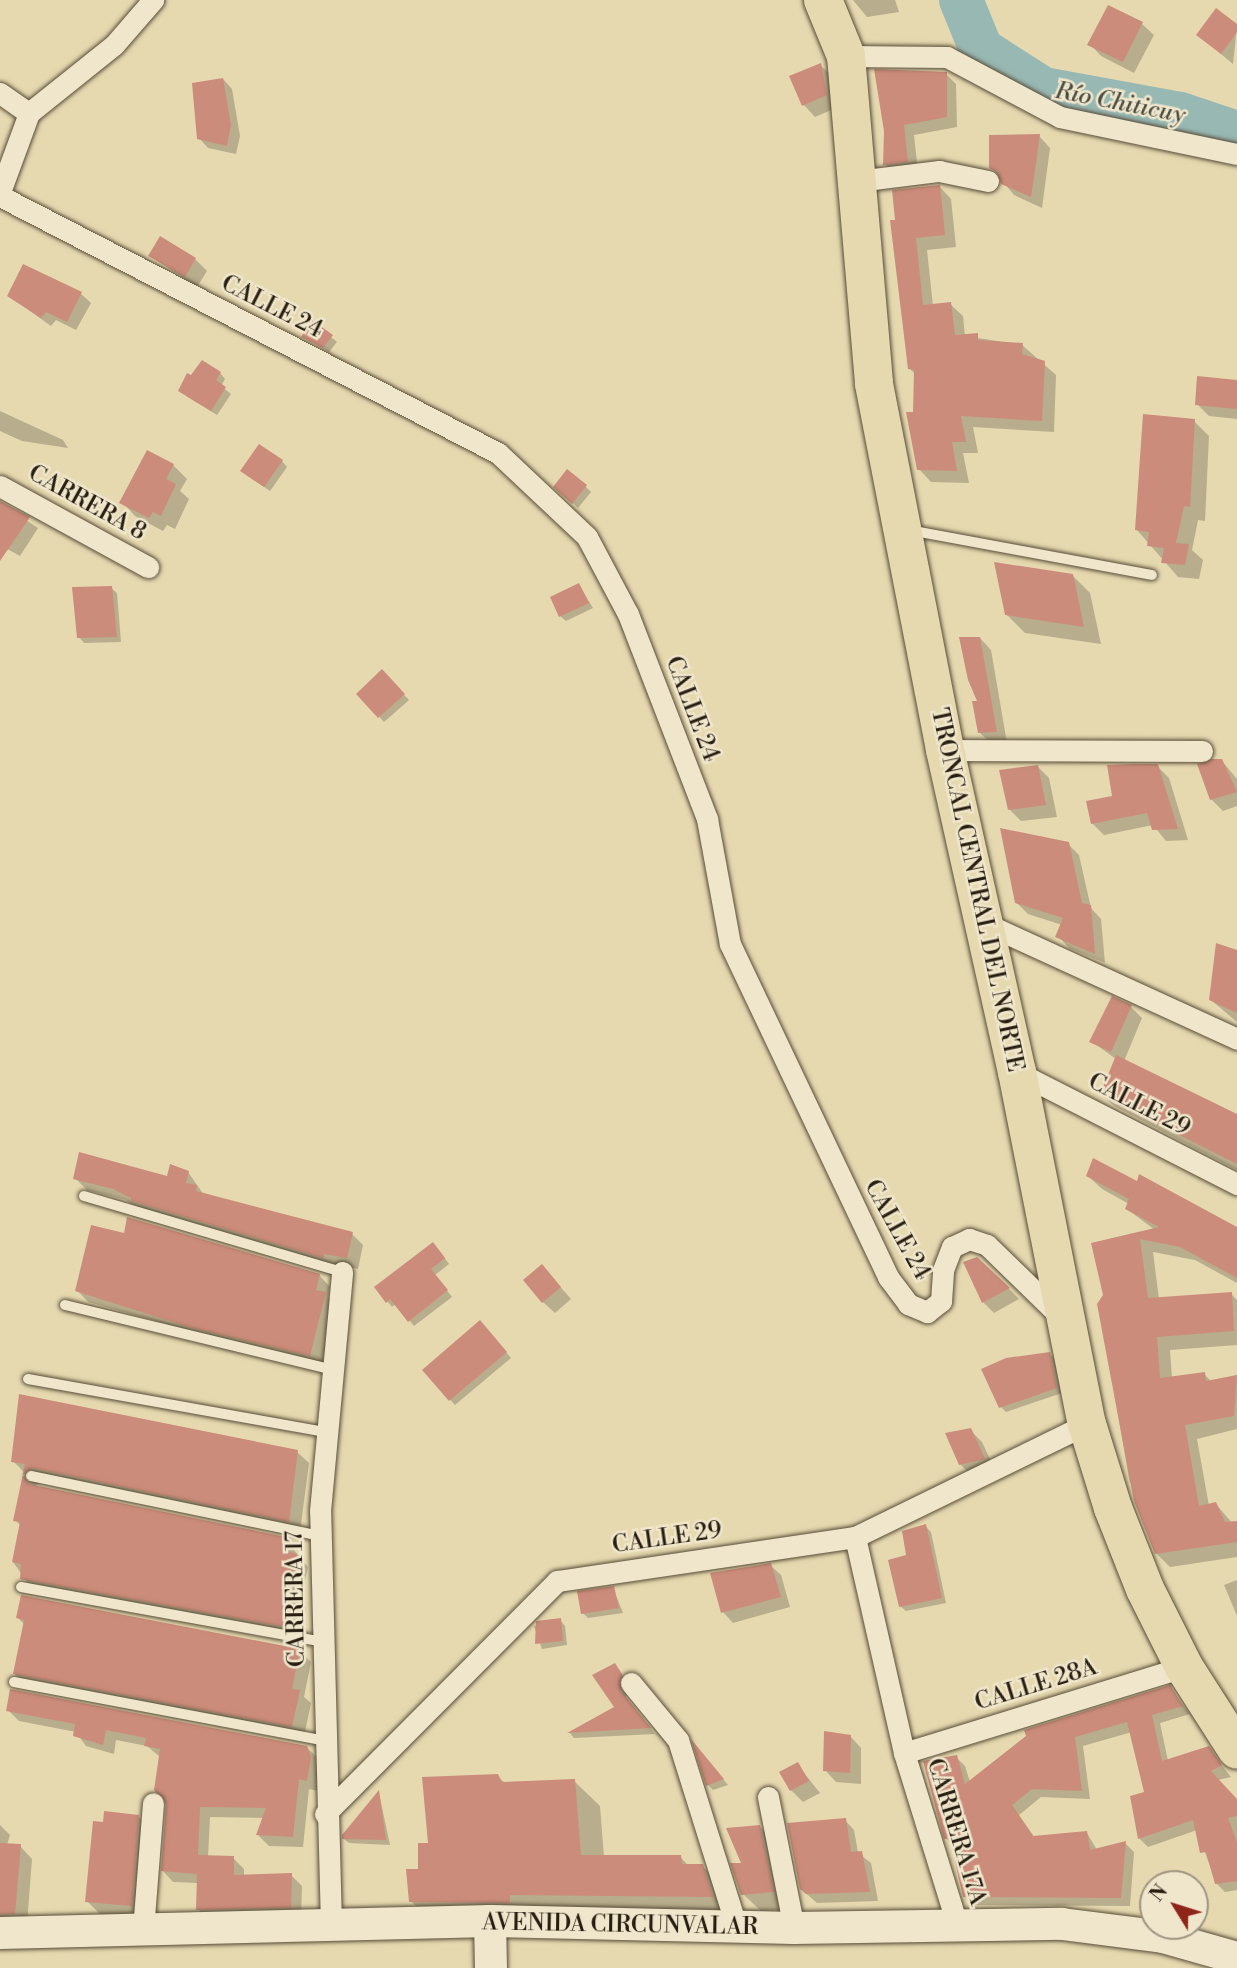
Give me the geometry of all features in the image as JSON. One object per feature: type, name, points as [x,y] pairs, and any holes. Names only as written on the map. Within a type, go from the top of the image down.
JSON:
[{"type":"highway","name":"TRONCAL CENTRAL DEL NORTE","points":[[823,0],[846,56],[874,384],[945,750],[1017,1072],[1087,1424],[1113,1508],[1145,1589],[1184,1667],[1237,1750]]},
{"type":"main road","name":"AVENIDA CIRCUNVALAR","points":[[0,1933],[490,1921],[737,1928],[1062,1924],[1163,1937],[1237,1958]]},
{"type":"main road","points":[[490,1921],[491,1968]]},
{"type":"street","points":[[0,194],[29,113],[114,45],[153,0]]},
{"type":"street","points":[[846,56],[947,57],[1060,117],[1237,153]]},
{"type":"street","points":[[0,93],[29,113]]},
{"type":"street","points":[[857,181],[939,171],[988,181]]},
{"type":"street","name":"CALLE 24","points":[[0,194],[498,453],[587,537],[628,614],[707,819],[730,944],[888,1277],[908,1304],[927,1312],[941,1301],[943,1270],[952,1247],[970,1238],[987,1245],[1067,1323]]},
{"type":"street","name":"CARRERA 8","points":[[0,486],[148,567]]},
{"type":"street","points":[[945,750],[1202,751]]},
{"type":"street","points":[[984,923],[1237,1039]]},
{"type":"street","name":"CALLE 29","points":[[1017,1072],[1237,1184]]},
{"type":"street","name":"CARRERA 17","points":[[331,1925],[325,1814],[320,1536],[342,1272]]},
{"type":"street","name":"CALLE 29","points":[[325,1814],[557,1581],[855,1537],[1087,1424]]},
{"type":"street","name":"CARRERA 17A","points":[[855,1537],[904,1752],[958,1927]]},
{"type":"street","name":"CALLE 28A","points":[[904,1752],[1184,1667]]},
{"type":"street","points":[[631,1683],[678,1740],[737,1928]]},
{"type":"street","points":[[768,1797],[794,1928]]},
{"type":"street","points":[[143,1930],[153,1803]]},
{"type":"lane","points":[[902,529],[1152,575]]},
{"type":"lane","points":[[84,1196],[342,1272]]},
{"type":"lane","points":[[65,1305],[333,1370]]},
{"type":"lane","points":[[28,1379],[327,1432]]},
{"type":"lane","points":[[31,1476],[320,1536]]},
{"type":"lane","points":[[21,1587],[323,1642]]},
{"type":"lane","points":[[14,1682],[325,1741]]},
{"type":"building","points":[[1108,5],[1143,22],[1123,62],[1087,45]]},
{"type":"building","points":[[1216,8],[1237,24],[1237,32],[1221,54],[1196,35]]},
{"type":"building","points":[[821,63],[827,95],[802,106],[789,76]]},
{"type":"building","points":[[874,69],[947,72],[947,117],[904,125],[908,162],[883,165],[884,131]]},
{"type":"building","points":[[223,78],[231,125],[227,146],[197,139],[192,83]]},
{"type":"building","points":[[1040,134],[1031,197],[1001,184],[997,172],[989,168],[989,135]]},
{"type":"building","points":[[940,185],[945,235],[916,238],[923,305],[951,302],[955,335],[978,333],[978,340],[1023,343],[1022,354],[1045,361],[1042,421],[961,416],[966,442],[952,442],[957,471],[917,470],[906,412],[913,412],[914,370],[908,369],[890,220],[895,220],[892,190]]},
{"type":"building","points":[[160,236],[196,258],[185,277],[148,256]]},
{"type":"building","points":[[23,264],[82,292],[67,322],[46,312],[41,318],[7,296]]},
{"type":"building","points":[[312,320],[333,335],[323,348],[301,337]]},
{"type":"building","points":[[202,360],[221,372],[216,380],[226,387],[211,411],[178,391],[187,373],[191,375]]},
{"type":"building","points":[[1197,376],[1237,380],[1237,409],[1195,405]]},
{"type":"building","points":[[1143,414],[1195,419],[1190,507],[1184,506],[1176,543],[1189,544],[1185,565],[1161,563],[1164,548],[1147,546],[1149,532],[1135,530]]},
{"type":"building","points":[[259,444],[283,460],[264,487],[240,471]]},
{"type":"building","points":[[147,450],[174,464],[166,479],[176,484],[161,516],[153,512],[149,518],[119,503]]},
{"type":"building","points":[[567,469],[587,485],[572,504],[553,487]]},
{"type":"building","points":[[0,501],[30,517],[0,561]]},
{"type":"building","points":[[994,562],[1073,574],[1084,627],[1005,615]]},
{"type":"building","points":[[579,583],[589,603],[559,617],[550,597]]},
{"type":"building","points":[[112,586],[117,637],[77,638],[72,587]]},
{"type":"building","points":[[959,637],[980,637],[997,732],[978,733],[972,701],[977,701],[968,680]]},
{"type":"building","points":[[382,669],[405,694],[378,718],[356,694]]},
{"type":"building","points":[[1222,759],[1237,792],[1210,800],[1197,764]]},
{"type":"building","points":[[1158,764],[1178,829],[1152,830],[1147,813],[1091,824],[1086,801],[1112,796],[1107,765]]},
{"type":"building","points":[[1038,765],[1046,805],[1008,810],[999,770]]},
{"type":"building","points":[[1000,828],[1069,842],[1082,903],[1091,905],[1095,954],[1055,937],[1063,918],[1015,903]]},
{"type":"building","points":[[1216,943],[1237,950],[1237,1013],[1209,1000]]},
{"type":"building","points":[[1112,996],[1132,1005],[1111,1052],[1089,1042]]},
{"type":"building","points":[[1116,1055],[1237,1114],[1237,1164],[1100,1095]]},
{"type":"building","points":[[79,1152],[167,1176],[170,1164],[189,1171],[186,1183],[197,1185],[196,1191],[353,1232],[347,1258],[324,1254],[323,1258],[131,1201],[131,1198],[113,1189],[73,1179]]},
{"type":"building","points":[[1093,1158],[1137,1181],[1139,1174],[1237,1227],[1237,1278],[1180,1247],[1140,1239],[1148,1298],[1232,1292],[1234,1331],[1157,1337],[1160,1378],[1205,1372],[1206,1381],[1237,1375],[1234,1416],[1185,1425],[1199,1506],[1216,1502],[1225,1522],[1237,1521],[1237,1542],[1155,1554],[1134,1501],[1097,1304],[1103,1295],[1091,1243],[1159,1227],[1125,1209],[1129,1199],[1086,1176]]},
{"type":"building","points":[[127,1217],[320,1274],[316,1290],[326,1292],[310,1356],[192,1328],[75,1291],[91,1225],[124,1233]]},
{"type":"building","points":[[433,1242],[445,1258],[431,1269],[448,1290],[408,1322],[390,1299],[386,1303],[374,1287]]},
{"type":"building","points":[[977,1257],[1010,1288],[982,1303],[963,1262]]},
{"type":"building","points":[[542,1264],[561,1287],[542,1303],[523,1280]]},
{"type":"building","points":[[480,1320],[507,1352],[449,1401],[422,1370]]},
{"type":"building","points":[[1050,1352],[1057,1388],[999,1408],[981,1369],[1006,1358]]},
{"type":"building","points":[[19,1394],[298,1450],[289,1522],[33,1468],[23,1475],[29,1484],[286,1537],[283,1550],[297,1554],[289,1593],[295,1595],[289,1628],[20,1579],[21,1564],[12,1562],[20,1522],[13,1521],[25,1464],[11,1462]]},
{"type":"building","points":[[971,1428],[985,1459],[959,1465],[945,1433]]},
{"type":"building","points":[[926,1524],[942,1598],[899,1607],[888,1560],[906,1555],[902,1531]]},
{"type":"building","points":[[771,1563],[781,1597],[721,1613],[710,1573]]},
{"type":"building","points":[[614,1586],[619,1608],[581,1614],[577,1591]]},
{"type":"building","points":[[21,1595],[300,1649],[292,1689],[300,1690],[292,1727],[13,1674],[24,1620],[16,1618]]},
{"type":"building","points":[[561,1618],[563,1641],[535,1644],[536,1621]]},
{"type":"building","points":[[615,1663],[622,1674],[621,1691],[651,1728],[567,1733],[614,1707],[592,1675]]},
{"type":"building","points":[[1170,1685],[1183,1706],[1152,1715],[1162,1761],[1209,1746],[1222,1765],[1211,1771],[1237,1799],[1237,1816],[1228,1818],[1237,1842],[1237,1881],[1215,1884],[1206,1852],[1200,1853],[1193,1820],[1138,1839],[1130,1796],[1144,1792],[1127,1722],[1075,1737],[1082,1791],[1032,1789],[1012,1805],[1033,1836],[1087,1831],[1090,1850],[1126,1841],[1121,1898],[963,1897],[950,1839],[944,1839],[923,1761],[957,1755],[965,1784],[1026,1736],[1024,1730]]},
{"type":"building","points":[[10,1689],[307,1746],[311,1757],[307,1781],[299,1779],[293,1837],[256,1835],[266,1808],[200,1807],[198,1855],[234,1856],[234,1875],[292,1873],[291,1908],[196,1910],[197,1874],[161,1871],[166,1804],[154,1790],[160,1749],[144,1746],[146,1738],[106,1730],[103,1745],[73,1736],[75,1724],[6,1711]]},
{"type":"building","points":[[824,1731],[851,1735],[850,1773],[823,1771]]},
{"type":"building","points":[[691,1739],[724,1779],[706,1786]]},
{"type":"building","points":[[798,1762],[809,1781],[790,1791],[779,1772]]},
{"type":"building","points":[[498,1774],[502,1782],[575,1779],[581,1855],[681,1855],[682,1864],[703,1864],[713,1897],[510,1895],[510,1903],[409,1902],[406,1869],[418,1869],[418,1843],[428,1843],[422,1777]]},
{"type":"building","points":[[379,1790],[386,1840],[342,1839],[342,1835]]},
{"type":"building","points":[[104,1811],[139,1815],[132,1906],[85,1902],[93,1821],[103,1822]]},
{"type":"building","points":[[846,1818],[851,1852],[862,1851],[870,1892],[806,1894],[800,1889],[787,1823]]},
{"type":"building","points":[[760,1825],[774,1892],[741,1895],[730,1863],[741,1863],[726,1828]]},
{"type":"building","points":[[0,1843],[21,1844],[15,1914],[0,1915]]},
{"type":"waterway","name":"Río Chiticuy","points":[[961,0],[981,49],[1043,89],[1180,114],[1237,133]]}]
